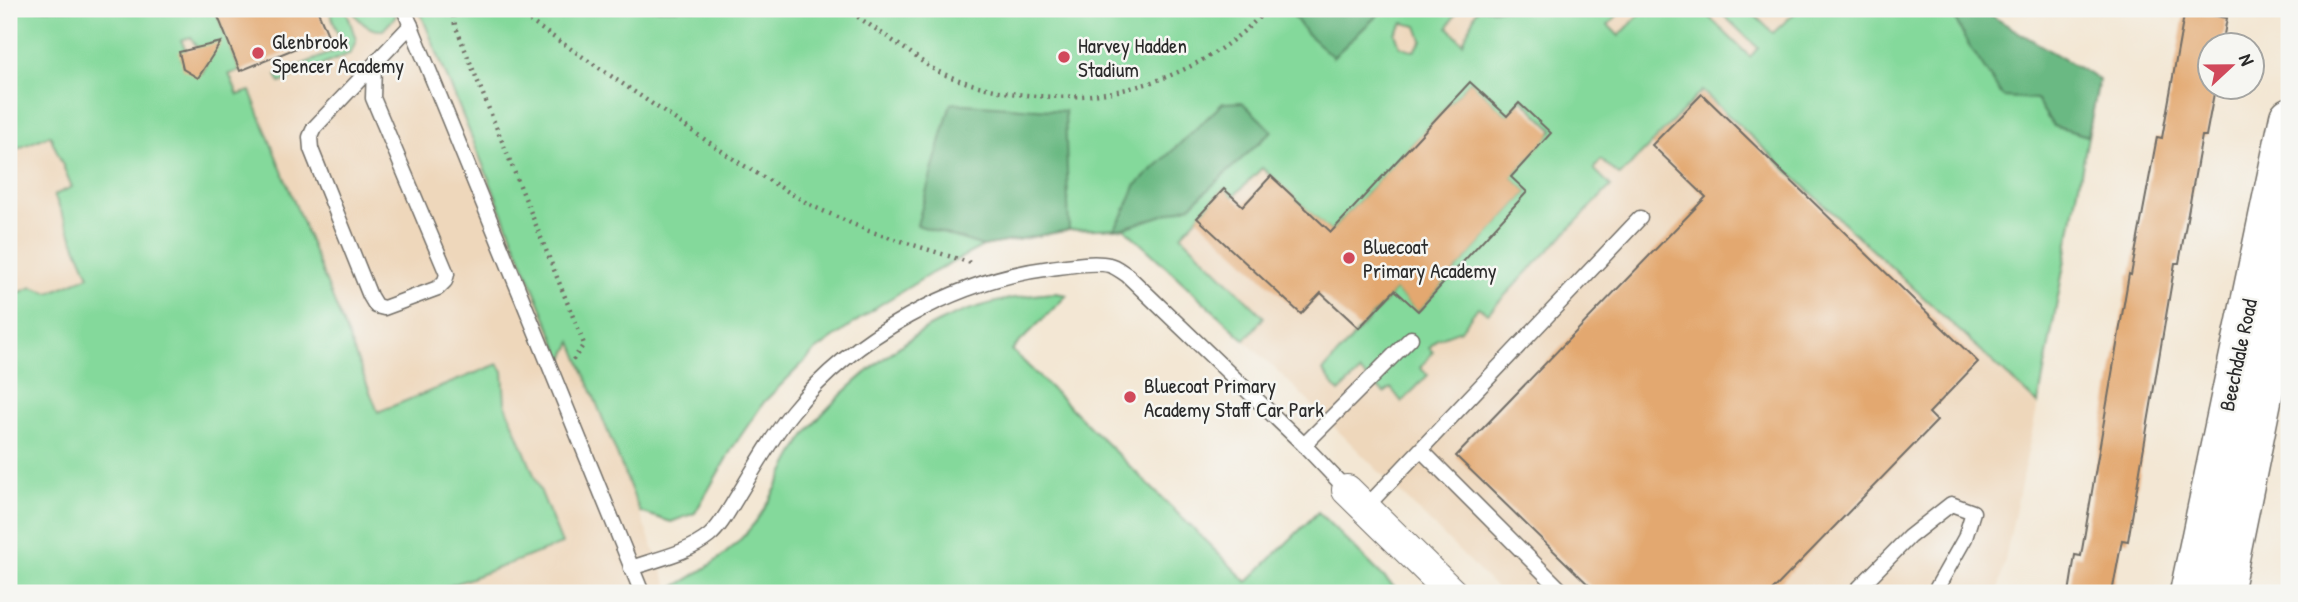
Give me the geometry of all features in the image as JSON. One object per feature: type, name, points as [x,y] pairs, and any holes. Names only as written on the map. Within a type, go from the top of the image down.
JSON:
[{"type":"street","name":"Beechdale Road","points":[[2189,593],[2289,117]]},
{"type":"street","name":"Beechdale Road","points":[[2223,593],[2289,267]]},
{"type":"street","points":[[1356,499],[1452,593]]},
{"type":"lane","points":[[404,9],[642,593]]},
{"type":"lane","points":[[374,65],[373,98],[447,274],[445,281],[438,288],[384,308],[376,306],[370,296],[309,143],[314,128],[411,25]]},
{"type":"lane","points":[[631,568],[693,546],[711,535],[793,410],[833,370],[892,325],[931,302],[990,281],[1023,271],[1070,265],[1110,265],[1127,275],[1304,445],[1356,499],[1421,450],[1640,218]]},
{"type":"lane","points":[[1304,445],[1411,338]]},
{"type":"lane","points":[[1421,450],[1564,593]]},
{"type":"lane","points":[[1854,593],[1909,537],[1951,504],[1973,512],[1965,538],[1934,593]]},
{"type":"path","points":[[452,9],[455,25],[584,344],[556,383]]},
{"type":"path","points":[[512,9],[738,162],[812,206],[869,231],[970,263],[990,281]]},
{"type":"path","points":[[846,9],[936,71],[973,84],[1012,93],[1051,96],[1119,91],[1148,85],[1178,73],[1233,41],[1267,9]]},
{"type":"shaded area","points":[[9,9],[440,9],[671,593],[9,593]]},
{"type":"shaded area","points":[[1329,9],[1980,9],[2099,80],[2038,404],[1998,593],[1501,593],[1285,378],[1124,228]]},
{"type":"green space","points":[[9,9],[215,9],[240,71],[229,74],[238,95],[250,91],[378,412],[498,364],[503,371],[505,403],[562,544],[431,593],[9,593],[9,297],[32,287],[49,293],[89,276],[54,195],[72,187],[50,135],[9,152]],"holes":[[[191,37],[197,48],[206,54],[207,64],[202,73],[192,74],[181,59],[186,50],[181,40]]]},
{"type":"green space","points":[[329,9],[346,9],[356,40],[351,53],[280,83],[276,75],[343,48]]},
{"type":"green space","points":[[352,9],[393,9],[396,16],[383,30],[378,30],[365,24]]},
{"type":"green space","points":[[419,9],[1329,9],[1333,57],[1384,9],[1458,9],[1448,27],[1463,43],[1477,9],[1623,9],[1608,25],[1619,36],[1645,9],[1701,9],[1750,57],[1758,48],[1717,9],[1748,9],[1773,33],[1799,9],[1951,9],[1965,39],[2036,99],[2053,126],[2088,136],[2038,404],[1702,91],[1620,176],[1601,160],[1594,169],[1611,186],[1488,313],[1478,307],[1461,330],[1437,339],[1429,348],[1433,352],[1420,368],[1428,375],[1402,402],[1391,388],[1384,393],[1360,372],[1339,392],[1323,371],[1395,290],[1418,311],[1527,192],[1511,177],[1553,130],[1522,99],[1507,116],[1470,82],[1331,232],[1262,168],[1233,197],[1224,189],[1181,235],[1264,317],[1245,340],[1124,228],[1069,230],[983,246],[878,306],[814,352],[764,402],[733,447],[695,513],[671,522],[640,512],[572,342],[563,360]],"holes":[[[1403,23],[1417,26],[1422,40],[1414,51],[1400,46],[1395,33]]]},
{"type":"green space","points":[[1294,9],[1384,9],[1333,57],[1306,33],[1291,12]]},
{"type":"green space","points":[[1951,9],[1980,9],[2099,80],[2088,136],[2053,126],[2036,99],[2003,97],[1965,39]]},
{"type":"green space","points":[[1242,102],[1272,131],[1190,206],[1114,229],[1135,186],[1223,103]]},
{"type":"green space","points":[[951,103],[1065,111],[1069,230],[983,246],[917,225]]},
{"type":"green space","points":[[1055,293],[1067,295],[1012,350],[1247,582],[1318,512],[1400,593],[671,593],[669,590],[711,565],[745,535],[765,508],[807,433],[848,388],[886,357],[937,323],[964,311],[1010,299]]},
{"type":"building","name":"Glenbrook Spencer Academy","points":[[215,9],[317,9],[328,35],[240,71]]},
{"type":"building","points":[[2185,10],[2227,18],[2224,32],[2196,32],[2196,102],[2212,102],[2206,136],[2202,136],[2179,263],[2175,263],[2128,541],[2122,540],[2112,593],[2069,593],[2075,555],[2081,556],[2129,274],[2131,275],[2157,137],[2162,138]]},
{"type":"building","points":[[221,42],[198,78],[183,69],[179,52]]},
{"type":"building","points":[[1470,82],[1507,116],[1519,103],[1551,133],[1511,177],[1527,192],[1418,311],[1395,290],[1359,328],[1321,293],[1301,314],[1197,218],[1224,189],[1243,206],[1271,176],[1331,232]]},
{"type":"building","points":[[1702,94],[1978,362],[1929,413],[1937,421],[1770,593],[1597,593],[1456,456],[1706,197],[1652,145]]},
{"type":"place","name":"Glenbrook Spencer Academy","points":[[258,53]]},
{"type":"place","name":"Harvey Hadden Stadium","points":[[1064,57]]},
{"type":"place","name":"Bluecoat Primary Academy","points":[[1349,258]]},
{"type":"place","name":"Bluecoat Primary Academy Staff Car Park","points":[[1130,397]]}]
